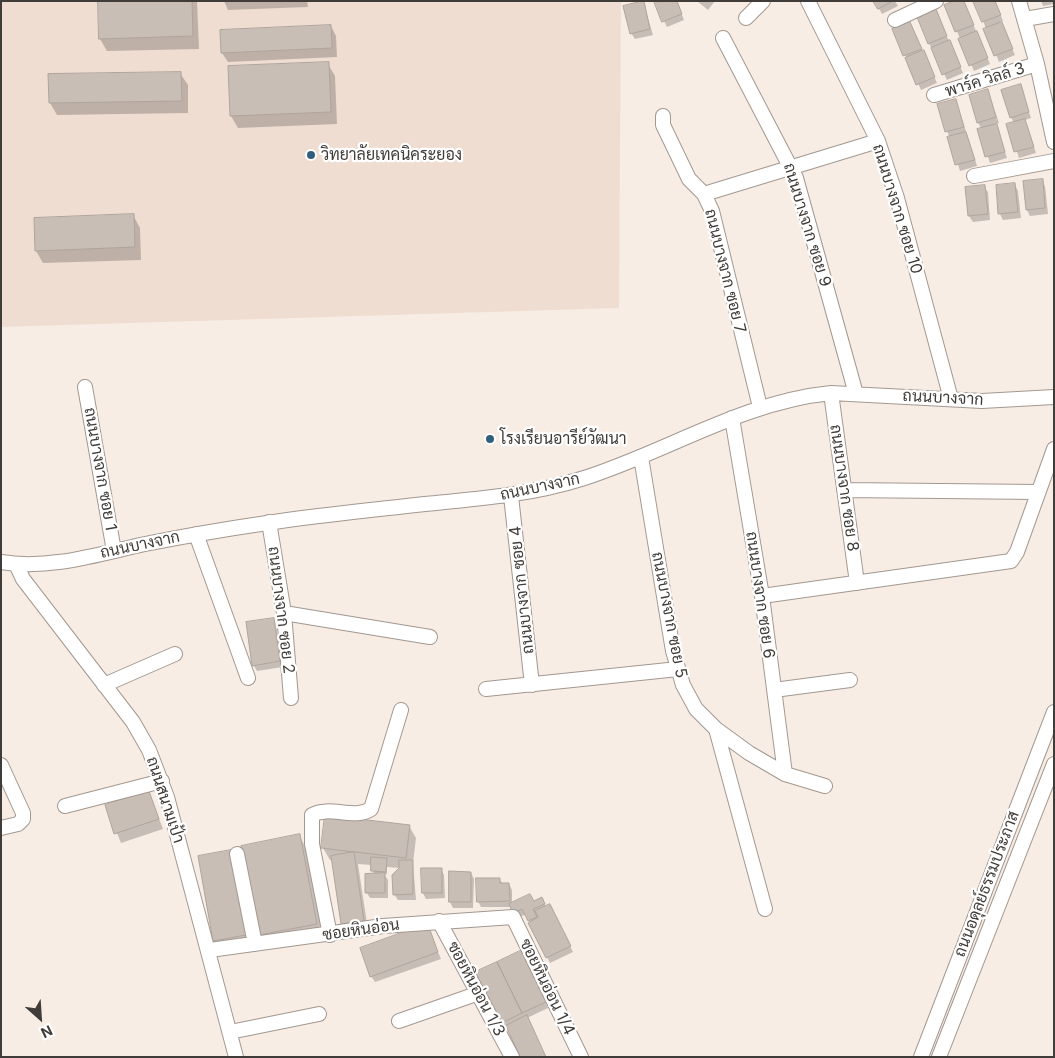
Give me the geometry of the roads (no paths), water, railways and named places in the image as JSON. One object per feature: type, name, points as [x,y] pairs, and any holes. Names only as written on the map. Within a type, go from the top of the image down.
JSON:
[{"type":"street","points":[[746,18],[763,1]]},
{"type":"street","name":"ถนนบางจาก ซอย 10","points":[[808,1],[878,142],[897,198],[951,399]]},
{"type":"street","points":[[895,20],[936,1]]},
{"type":"street","points":[[1019,1],[1050,102],[1054,142]]},
{"type":"street","points":[[1025,19],[1054,14]]},
{"type":"street","name":"ถนนบางจาก ซอย 9","points":[[723,38],[791,168],[856,394]]},
{"type":"street","name":"พาร์ค วิลล์ 3","points":[[934,95],[1037,64]]},
{"type":"street","name":"ถนนบางจาก ซอย 7","points":[[663,116],[663,125],[689,179],[704,194],[712,211],[760,407]]},
{"type":"street","points":[[704,194],[878,142]]},
{"type":"street","points":[[974,176],[1054,161]]},
{"type":"street","name":"ถนนบางจาก ซอย 1","points":[[85,387],[114,550]]},
{"type":"street","name":"ถนนบางจาก","points":[[16,564],[67,561],[196,534],[269,522],[338,513],[512,496],[577,480],[641,457],[760,407],[806,395],[831,393],[1006,400],[1054,396]]},
{"type":"street","name":"ถนนบางจาก ซอย 8","points":[[831,393],[857,583]]},
{"type":"street","name":"ถนนบางจาก ซอย 6","points":[[732,418],[762,596],[785,774]]},
{"type":"street","points":[[762,596],[1011,561],[1017,552],[1054,449]]},
{"type":"street","name":"ถนนบางจาก ซอย 5","points":[[641,457],[678,669],[683,685],[696,709],[716,729],[749,753],[785,774],[825,786]]},
{"type":"street","points":[[844,490],[1038,492]]},
{"type":"street","name":"ถนนบางจาก ซอย 4","points":[[512,496],[532,685]]},
{"type":"street","name":"ถนนบางจาก ซอย 2","points":[[269,522],[284,613],[291,698]]},
{"type":"street","points":[[196,534],[248,678]]},
{"type":"street","points":[[1,562],[16,564]]},
{"type":"street","name":"ถนนสนามเป้า","points":[[16,564],[24,579],[133,722],[150,750],[162,781],[210,950],[236,1057]]},
{"type":"street","points":[[284,613],[430,637]]},
{"type":"street","points":[[104,685],[175,654]]},
{"type":"street","points":[[486,689],[678,669]]},
{"type":"street","points":[[774,690],[850,680]]},
{"type":"street","points":[[330,935],[312,844],[312,815],[320,810],[365,813],[371,810],[401,710]]},
{"type":"street","name":"ถนนอดุลย์ธรรมประภาส","points":[[921,1057],[1054,712]]},
{"type":"street","points":[[716,729],[765,909]]},
{"type":"street","name":"ถนนอดุลย์ธรรมประภาส","points":[[939,1057],[1054,764]]},
{"type":"street","points":[[1,765],[23,813],[23,819],[18,824],[1,828]]},
{"type":"street","points":[[64,806],[162,781]]},
{"type":"street","points":[[237,854],[255,944]]},
{"type":"street","points":[[982,899],[998,904]]},
{"type":"street","name":"ซอยหินอ่อน","points":[[210,950],[439,921],[513,917]]},
{"type":"street","name":"ซอยหินอ่อน 1/4","points":[[513,917],[581,1057]]},
{"type":"street","name":"ซอยหินอ่อน 1/3","points":[[439,921],[512,1057]]},
{"type":"street","points":[[399,1021],[479,993]]},
{"type":"street","points":[[230,1032],[320,1014]]},
{"type":"place","name":"วิทยาลัยเทคนิคระยอง","points":[[311,155]]},
{"type":"place","name":"โรงเรียนอารีย์วัฒนา","points":[[490,439]]}]
